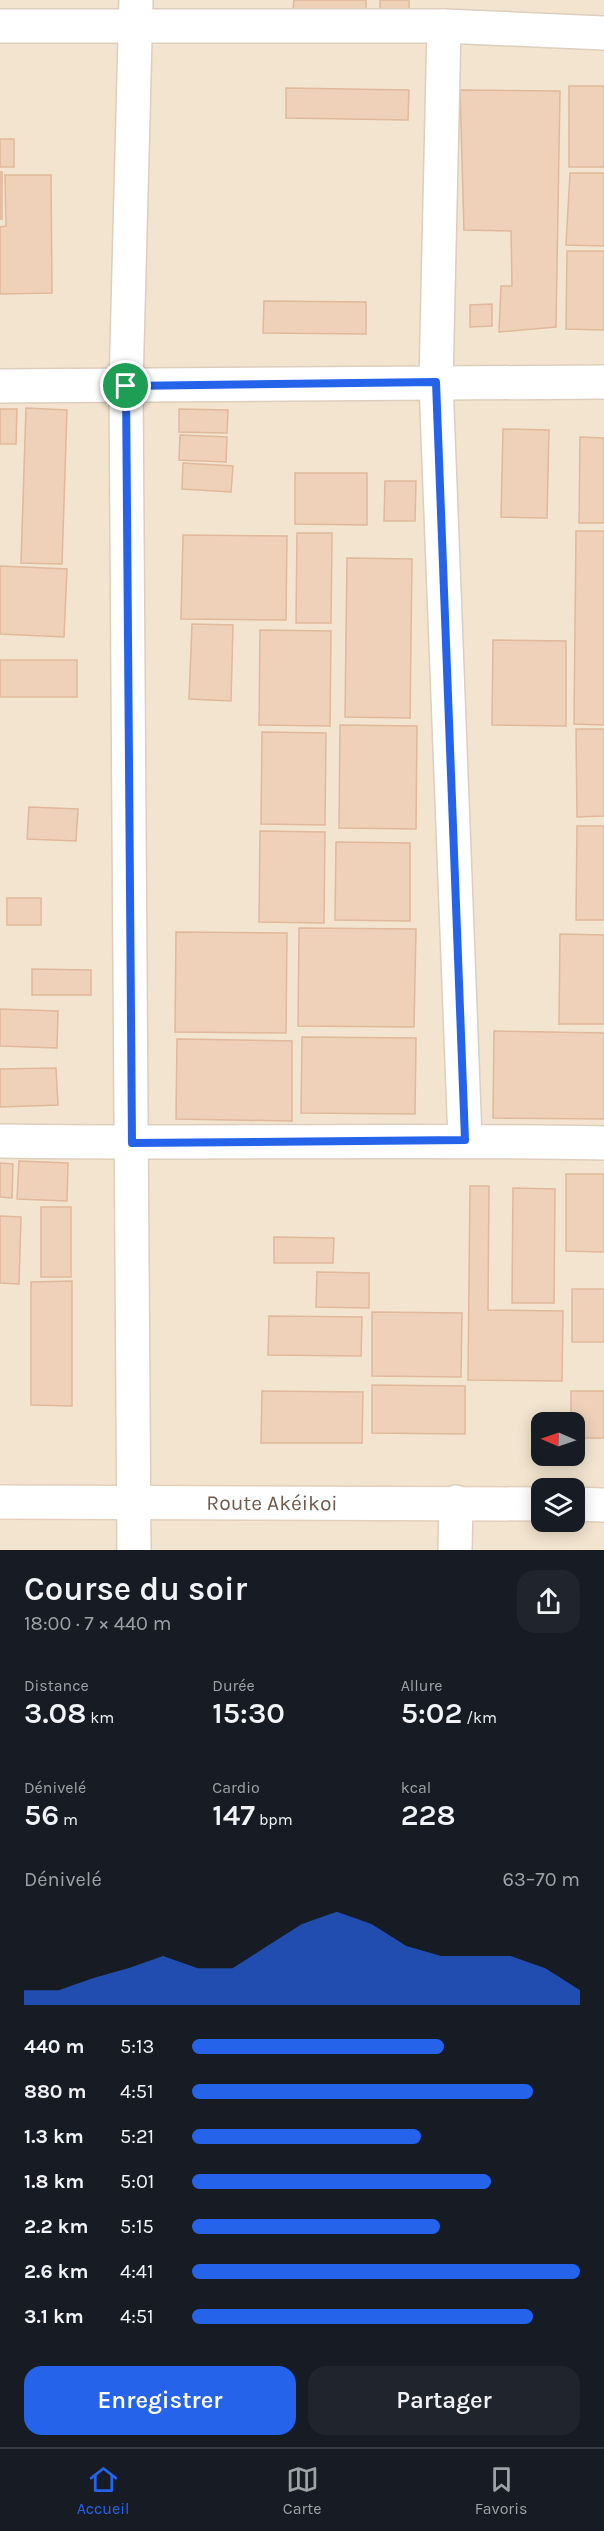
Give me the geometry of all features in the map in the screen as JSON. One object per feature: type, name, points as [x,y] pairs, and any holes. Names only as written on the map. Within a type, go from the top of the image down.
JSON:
[{"type":"street","points":[[134,1550],[126,386],[136,13]]},
{"type":"street","points":[[0,26],[136,13],[604,33]]},
{"type":"street","points":[[444,26],[436,382],[465,1140]]},
{"type":"street","points":[[0,386],[604,382]]},
{"type":"street","points":[[0,1141],[132,1143],[465,1140],[604,1143]]},
{"type":"street","name":"Route Akéikoi","points":[[0,1502],[531,1504]]},
{"type":"street","points":[[455,1550],[456,1502]]},
{"type":"street","points":[[585,1504],[604,1505]]},
{"type":"shaded area","points":[[0,0],[604,0],[604,1550],[0,1550]]},
{"type":"building","points":[[294,0],[366,0],[366,11],[293,10]]},
{"type":"building","points":[[380,0],[409,0],[409,10],[380,9]]},
{"type":"building","points":[[569,86],[604,86],[604,167],[569,167]]},
{"type":"building","points":[[286,88],[409,90],[408,120],[286,118]]},
{"type":"building","points":[[460,90],[560,91],[556,327],[499,332],[501,286],[512,286],[511,231],[464,230]]},
{"type":"building","points":[[0,139],[14,139],[14,167],[0,167]]},
{"type":"building","points":[[0,172],[2,172],[2,219],[0,219]]},
{"type":"building","points":[[570,173],[604,173],[604,246],[566,245]]},
{"type":"building","points":[[5,175],[51,175],[52,293],[0,294],[0,227],[6,226]]},
{"type":"building","points":[[567,251],[604,251],[604,330],[566,329]]},
{"type":"building","points":[[264,301],[366,302],[366,334],[263,333]]},
{"type":"building","points":[[492,304],[492,326],[470,327],[470,305]]},
{"type":"building","points":[[26,408],[67,410],[62,564],[21,563]]},
{"type":"building","points":[[0,409],[17,409],[16,444],[0,444]]},
{"type":"building","points":[[179,409],[228,410],[227,433],[179,432]]},
{"type":"building","points":[[503,429],[549,430],[547,518],[501,517]]},
{"type":"building","points":[[180,435],[227,437],[226,462],[179,460]]},
{"type":"building","points":[[580,437],[604,438],[604,523],[579,523]]},
{"type":"building","points":[[183,463],[233,466],[231,492],[182,489]]},
{"type":"building","points":[[295,473],[367,473],[367,525],[295,524]]},
{"type":"building","points":[[385,481],[416,481],[415,521],[384,521]]},
{"type":"building","points":[[576,531],[604,531],[604,725],[574,724]]},
{"type":"building","points":[[297,533],[332,533],[331,623],[296,623]]},
{"type":"building","points":[[183,535],[287,536],[286,620],[181,619]]},
{"type":"building","points":[[347,558],[412,559],[410,718],[345,717]]},
{"type":"building","points":[[0,566],[67,569],[64,637],[0,634]]},
{"type":"building","points":[[192,624],[233,625],[231,701],[189,699]]},
{"type":"building","points":[[260,630],[331,631],[330,726],[259,725]]},
{"type":"building","points":[[493,640],[566,641],[566,726],[492,725]]},
{"type":"building","points":[[0,660],[77,660],[77,697],[0,697]]},
{"type":"building","points":[[340,725],[417,726],[416,829],[339,828]]},
{"type":"building","points":[[576,729],[604,729],[604,816],[577,817]]},
{"type":"building","points":[[262,732],[326,733],[325,825],[261,824]]},
{"type":"building","points":[[29,807],[78,809],[76,841],[27,839]]},
{"type":"building","points":[[577,826],[604,826],[604,920],[576,920]]},
{"type":"building","points":[[260,831],[325,832],[324,923],[259,922]]},
{"type":"building","points":[[336,842],[410,843],[410,921],[335,920]]},
{"type":"building","points":[[7,898],[41,898],[41,925],[7,925]]},
{"type":"building","points":[[299,928],[416,929],[414,1027],[298,1026]]},
{"type":"building","points":[[176,932],[287,933],[286,1033],[175,1032]]},
{"type":"building","points":[[560,934],[604,935],[604,1024],[559,1024]]},
{"type":"building","points":[[32,969],[91,970],[91,995],[32,995]]},
{"type":"building","points":[[0,1009],[58,1011],[57,1048],[0,1046]]},
{"type":"building","points":[[494,1031],[604,1033],[604,1119],[493,1118]]},
{"type":"building","points":[[302,1037],[416,1038],[415,1114],[301,1113]]},
{"type":"building","points":[[177,1039],[292,1041],[292,1121],[176,1119]]},
{"type":"building","points":[[56,1068],[58,1105],[0,1107],[0,1069]]},
{"type":"building","points":[[19,1161],[68,1163],[67,1201],[17,1199]]},
{"type":"building","points":[[0,1163],[13,1164],[12,1198],[0,1197]]},
{"type":"building","points":[[566,1174],[604,1174],[604,1252],[566,1251]]},
{"type":"building","points":[[470,1186],[489,1186],[488,1310],[563,1311],[562,1381],[468,1380]]},
{"type":"building","points":[[513,1188],[555,1189],[554,1303],[512,1303]]},
{"type":"building","points":[[41,1207],[71,1207],[71,1277],[41,1277]]},
{"type":"building","points":[[0,1216],[21,1217],[19,1284],[0,1283]]},
{"type":"building","points":[[274,1237],[334,1238],[333,1263],[274,1263]]},
{"type":"building","points":[[317,1272],[369,1273],[369,1308],[316,1307]]},
{"type":"building","points":[[72,1281],[72,1406],[31,1405],[31,1282]]},
{"type":"building","points":[[572,1289],[604,1289],[604,1342],[572,1342]]},
{"type":"building","points":[[372,1312],[462,1313],[461,1377],[372,1376]]},
{"type":"building","points":[[269,1316],[362,1317],[361,1356],[268,1355]]},
{"type":"building","points":[[372,1385],[465,1386],[465,1434],[372,1433]]},
{"type":"building","points":[[262,1391],[363,1392],[362,1443],[261,1443]]},
{"type":"building","points":[[571,1391],[604,1391],[604,1438],[585,1438],[585,1412],[571,1412]]},
{"type":"route","points":[[436,382],[465,1140],[132,1143],[126,386],[436,382]]}]
